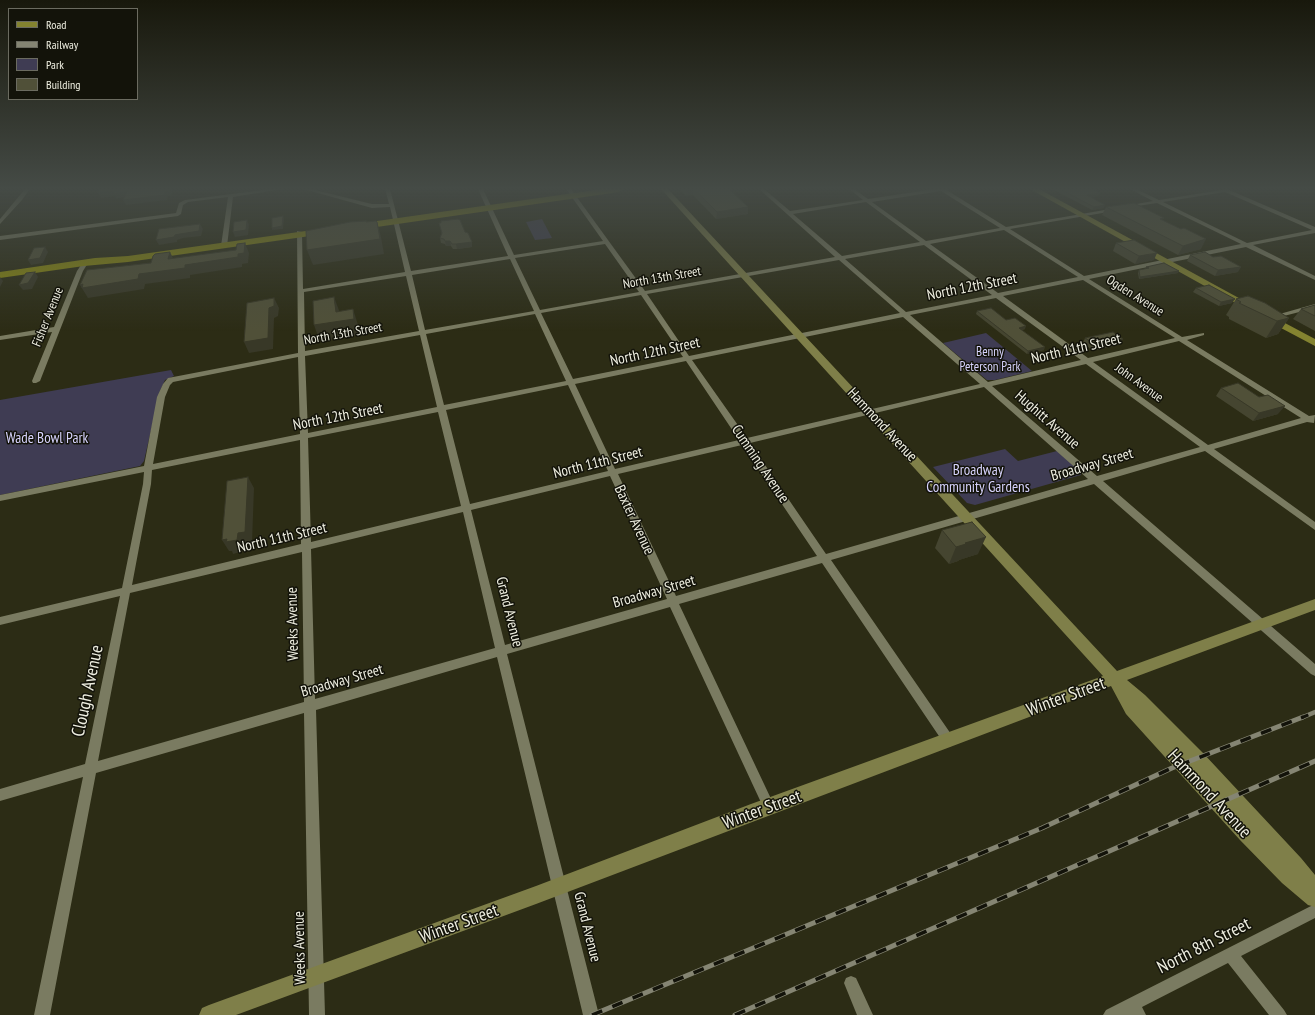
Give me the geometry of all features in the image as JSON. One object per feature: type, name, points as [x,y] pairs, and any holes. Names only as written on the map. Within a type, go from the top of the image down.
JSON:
[{"type":"highway","points":[[0,275],[137,254],[276,236]]},
{"type":"main road","points":[[1124,236],[1315,343]]},
{"type":"main road","points":[[1262,312],[1315,338]]},
{"type":"street","points":[[0,238],[12,236]]},
{"type":"street","points":[[224,244],[225,236]]},
{"type":"street","name":"Weeks Avenue","points":[[299,236],[317,1015]]},
{"type":"street","name":"Grand Avenue","points":[[399,236],[591,1015]]},
{"type":"street","name":"Baxter Avenue","points":[[503,236],[768,807]]},
{"type":"street","name":"Cumming Avenue","points":[[603,236],[949,741]]},
{"type":"street","name":"Hammond Avenue","points":[[708,236],[1115,679],[1140,700],[1197,758],[1290,859],[1315,890]]},
{"type":"street","name":"Hughitt Avenue","points":[[815,236],[1315,671]]},
{"type":"street","name":"John Avenue","points":[[916,236],[1315,528]]},
{"type":"street","name":"North 13th Street","points":[[175,378],[422,332],[967,236]]},
{"type":"street","name":"Ogden Avenue","points":[[1018,236],[1313,420]]},
{"type":"street","points":[[1230,236],[1315,278]]},
{"type":"street","name":"North 12th Street","points":[[0,498],[1287,236]]},
{"type":"street","points":[[300,291],[607,242]]},
{"type":"street","name":"Fisher Avenue","points":[[36,381],[80,271],[85,263]]},
{"type":"street","points":[[1262,312],[1315,306]]},
{"type":"street","points":[[0,338],[57,329]]},
{"type":"street","name":"North 11th Street","points":[[0,621],[306,546],[1202,334]]},
{"type":"street","name":"Clough Avenue","points":[[42,1015],[89,769],[147,484],[148,469],[161,397],[167,384],[175,378]]},
{"type":"street","name":"Broadway Street","points":[[0,795],[825,559],[1206,448],[1313,420]]},
{"type":"street","name":"Winter Street","points":[[209,1015],[316,977],[1315,604]]},
{"type":"street","name":"Hammond Avenue","points":[[1115,679],[1125,700],[1136,714],[1246,834],[1288,877],[1315,898]]},
{"type":"street","name":"North 8th Street","points":[[1111,1015],[1134,1010],[1230,954],[1315,911]]},
{"type":"street","points":[[1230,954],[1279,1015]]},
{"type":"street","points":[[851,983],[866,1015]]},
{"type":"green space","points":[[533,236],[551,236],[552,238],[535,240]]},
{"type":"green space","name":"Benny Peterson Park","points":[[986,333],[1032,371],[995,380],[987,380],[943,343]]},
{"type":"green space","name":"Wade Bowl Park","points":[[171,370],[174,376],[165,380],[160,391],[144,461],[140,466],[0,495],[0,400]]},
{"type":"green space","name":"Broadway Community Gardens","points":[[1005,449],[1018,461],[1057,451],[1081,472],[1081,475],[975,505],[967,503],[933,467]]},
{"type":"building","points":[[157,236],[174,236],[174,237],[156,240]]},
{"type":"building","points":[[306,236],[380,236],[380,239],[307,250]]},
{"type":"building","points":[[441,236],[469,236],[472,242],[452,244],[450,241],[445,241],[444,239],[440,238]]},
{"type":"building","points":[[1164,236],[1201,236],[1206,239],[1183,246]]},
{"type":"building","points":[[1134,240],[1157,253],[1139,256],[1116,243]]},
{"type":"building","points":[[245,243],[244,253],[238,254],[238,257],[185,265],[185,268],[139,274],[138,279],[82,288],[83,284],[80,285],[87,270],[151,263],[155,254],[170,252],[168,259],[236,250],[237,244]]},
{"type":"building","points":[[45,247],[40,258],[28,260],[34,248]]},
{"type":"building","points":[[1205,252],[1213,257],[1221,256],[1241,267],[1218,270],[1190,255]]},
{"type":"building","points":[[1164,263],[1179,271],[1140,277],[1139,270]]},
{"type":"building","points":[[35,272],[28,283],[19,285],[26,273]]},
{"type":"building","points":[[1209,285],[1235,299],[1221,302],[1196,288]]},
{"type":"building","points":[[1248,296],[1265,303],[1289,318],[1277,321],[1239,303],[1241,302],[1236,299]]},
{"type":"building","points":[[334,297],[336,312],[353,309],[354,319],[314,325],[313,301]]},
{"type":"building","points":[[274,298],[274,306],[269,308],[268,338],[244,342],[247,303]]},
{"type":"building","points":[[1315,305],[1315,316],[1301,309]]},
{"type":"building","points":[[991,308],[1006,320],[1015,318],[1026,326],[1019,328],[1045,347],[1028,351],[977,311]]},
{"type":"building","points":[[1113,332],[1123,339],[1096,345],[1085,338]]},
{"type":"building","points":[[1238,383],[1259,397],[1268,395],[1285,406],[1259,413],[1221,388]]},
{"type":"building","points":[[248,477],[245,532],[238,533],[237,540],[226,542],[227,539],[222,540],[227,481]]},
{"type":"building","points":[[972,522],[986,537],[956,547],[942,530]]},
{"type":"railway","points":[[1301,718],[1315,712]]},
{"type":"railway","points":[[592,1015],[1042,828],[1172,768],[1303,717]]},
{"type":"railway","points":[[735,1015],[1315,761]]}]
